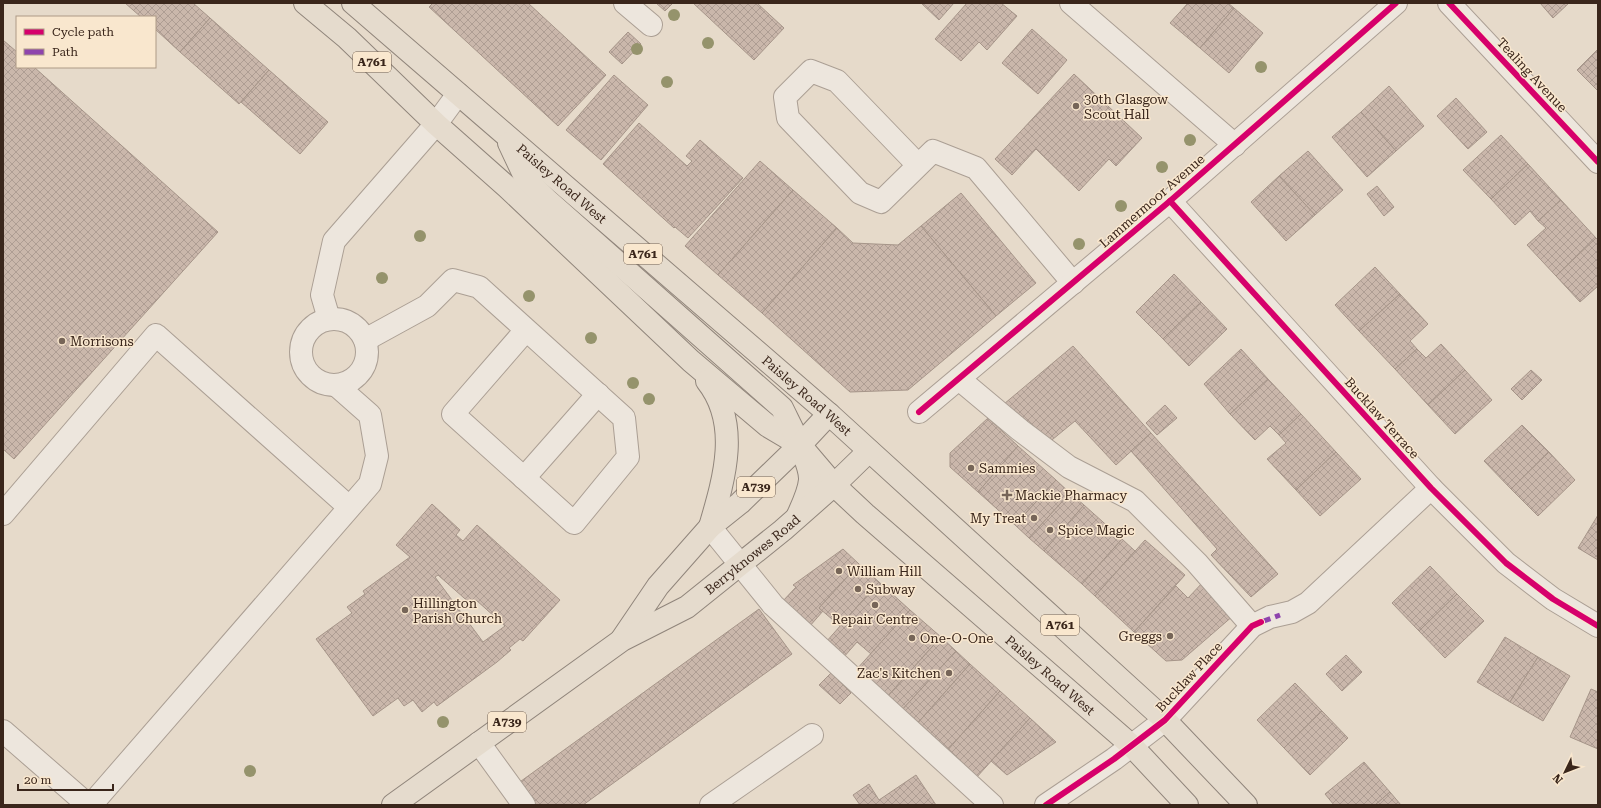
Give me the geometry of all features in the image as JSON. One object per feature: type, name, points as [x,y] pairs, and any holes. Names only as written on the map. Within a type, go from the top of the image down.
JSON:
[{"type":"main road","name":"Paisley Road West","points":[[306,3],[347,38],[436,124],[507,187],[691,361],[768,426],[800,445],[834,485],[865,514],[1130,745],[1187,805]]},
{"type":"main road","name":"Paisley Road West","points":[[353,3],[506,137],[829,414],[1165,720],[1246,805]]},
{"type":"main road","points":[[506,137],[526,179],[559,211],[782,408],[800,445],[810,479],[807,496],[796,517]]},
{"type":"main road","points":[[691,361],[717,393],[727,426],[728,449],[720,492],[710,527]]},
{"type":"main road","name":"Berryknowes Road","points":[[622,640],[658,586],[710,527],[740,503],[800,445],[829,414]]},
{"type":"main road","name":"Berryknowes Road","points":[[393,805],[622,640],[687,607],[834,485],[869,451]]},
{"type":"street","points":[[625,3],[651,25]]},
{"type":"street","points":[[1071,3],[1235,145]]},
{"type":"street","name":"Lammermoor Avenue","points":[[919,412],[1170,201],[1396,3]]},
{"type":"street","name":"Tealing Avenue","points":[[1449,3],[1598,162]]},
{"type":"street","points":[[918,165],[836,81],[811,71],[785,97],[788,118],[860,193],[881,202],[918,165],[933,150],[976,168],[1073,283]]},
{"type":"street","points":[[329,319],[322,296],[334,242],[436,124],[458,94]]},
{"type":"street","name":"Bucklaw Terrace","points":[[1170,201],[1431,488],[1506,563],[1553,599],[1598,626]]},
{"type":"street","points":[[365,340],[427,306],[453,280],[480,287],[624,418],[628,457],[574,523],[453,414],[526,330]]},
{"type":"street","points":[[329,319],[344,320],[356,327],[365,340],[367,352],[365,364],[358,375],[348,382],[336,385],[325,384],[315,379],[307,372],[302,361],[300,350],[303,339],[309,330],[318,322],[329,319]]},
{"type":"street","points":[[3,514],[156,335],[349,507]]},
{"type":"street","points":[[959,379],[1020,430],[1069,467],[1135,501],[1197,564],[1264,621]]},
{"type":"street","points":[[3,731],[89,805],[370,484],[377,456],[370,415],[336,385]]},
{"type":"street","points":[[524,478],[598,394]]},
{"type":"street","name":"Bucklaw Place","points":[[1046,805],[1114,759],[1130,745],[1165,720],[1264,621],[1292,612],[1308,603],[1431,488]]},
{"type":"street","points":[[710,527],[773,605],[992,805]]},
{"type":"street","points":[[711,805],[812,735]]},
{"type":"street","points":[[478,743],[524,805]]},
{"type":"building","points":[[125,3],[193,3],[210,18],[180,52],[156,30],[156,16],[140,16]]},
{"type":"building","points":[[433,3],[528,3],[606,75],[558,126],[429,7]]},
{"type":"building","points":[[656,3],[673,3],[665,11]]},
{"type":"building","points":[[693,3],[757,3],[784,28],[754,60]]},
{"type":"building","points":[[921,3],[954,3],[939,20]]},
{"type":"building","points":[[967,3],[1001,3],[1017,16],[987,50],[979,42],[961,61],[935,39]]},
{"type":"building","points":[[1188,3],[1228,3],[1234,8],[1200,48],[1170,23]]},
{"type":"building","points":[[1540,3],[1569,3],[1553,18]]},
{"type":"building","points":[[1234,8],[1263,33],[1229,73],[1200,48]]},
{"type":"building","points":[[210,18],[269,70],[239,104],[180,52]]},
{"type":"building","points":[[1032,29],[1067,60],[1038,94],[1002,63]]},
{"type":"building","points":[[628,32],[641,44],[622,64],[609,52]]},
{"type":"building","name":"Morrisons","points":[[3,40],[16,51],[16,68],[35,68],[218,232],[14,459],[3,449]]},
{"type":"building","points":[[1598,49],[1598,91],[1577,70]]},
{"type":"building","points":[[269,70],[328,122],[300,154],[241,102]]},
{"type":"building","name":"30th Glasgow Scout Hall","points":[[1074,74],[1142,138],[1116,166],[1109,159],[1079,191],[1036,149],[1012,175],[995,159]]},
{"type":"building","points":[[614,75],[648,105],[601,160],[566,130]]},
{"type":"building","points":[[1389,86],[1424,126],[1396,151],[1361,112]]},
{"type":"building","points":[[1456,98],[1487,132],[1468,149],[1437,116]]},
{"type":"building","points":[[1361,112],[1396,151],[1367,177],[1332,137]]},
{"type":"building","points":[[639,123],[687,166],[692,161],[686,156],[700,140],[743,178],[688,238],[675,227],[674,228],[603,164]]},
{"type":"building","points":[[1501,135],[1528,164],[1491,199],[1463,170]]},
{"type":"building","points":[[1308,151],[1343,190],[1315,215],[1279,176]]},
{"type":"building","points":[[760,161],[793,190],[718,275],[685,246]]},
{"type":"building","points":[[1528,164],[1561,200],[1538,221],[1530,211],[1515,225],[1491,199]]},
{"type":"building","points":[[1279,176],[1315,215],[1286,241],[1251,202]]},
{"type":"building","points":[[1377,186],[1394,207],[1384,216],[1367,194]]},
{"type":"building","points":[[793,190],[837,228],[762,313],[718,275]]},
{"type":"building","points":[[961,193],[1036,283],[996,316],[921,226]]},
{"type":"building","points":[[1561,200],[1596,238],[1556,276],[1527,245],[1546,228],[1538,221]]},
{"type":"building","points":[[921,226],[996,316],[908,390],[850,392],[762,313],[837,228],[853,243],[898,245]]},
{"type":"building","points":[[1596,238],[1598,240],[1598,286],[1580,302],[1556,276]]},
{"type":"building","points":[[1375,267],[1400,294],[1359,331],[1335,305]]},
{"type":"building","points":[[1174,274],[1201,302],[1163,339],[1136,312]]},
{"type":"building","points":[[1400,294],[1428,324],[1410,341],[1417,349],[1395,369],[1359,331]]},
{"type":"building","points":[[1201,302],[1227,329],[1189,366],[1163,339]]},
{"type":"building","points":[[1441,344],[1465,370],[1428,405],[1395,369],[1417,349],[1426,358]]},
{"type":"building","points":[[1073,346],[1151,433],[1116,465],[1075,421],[1047,444],[1004,404]]},
{"type":"building","points":[[1241,349],[1268,379],[1230,414],[1204,384]]},
{"type":"building","points":[[1465,370],[1492,400],[1455,434],[1428,405]]},
{"type":"building","points":[[1531,370],[1542,380],[1522,400],[1511,389]]},
{"type":"building","points":[[1268,379],[1301,414],[1279,435],[1270,426],[1255,440],[1230,414]]},
{"type":"building","points":[[1165,405],[1177,418],[1157,435],[1146,423]]},
{"type":"building","points":[[1301,414],[1336,452],[1296,490],[1267,459],[1286,443],[1279,435]]},
{"type":"building","points":[[988,418],[1018,446],[978,492],[950,467],[950,453]]},
{"type":"building","points":[[1522,425],[1549,452],[1511,489],[1484,461]]},
{"type":"building","points":[[1151,433],[1278,574],[1251,597],[1211,555],[1217,549],[1131,451]]},
{"type":"building","points":[[1018,446],[1056,480],[1015,525],[978,492]]},
{"type":"building","points":[[1336,452],[1361,479],[1320,516],[1296,490]]},
{"type":"building","points":[[1549,452],[1575,480],[1538,516],[1511,489]]},
{"type":"building","points":[[1056,480],[1070,493],[1029,538],[1015,525]]},
{"type":"building","points":[[1070,493],[1084,505],[1044,551],[1029,538]]},
{"type":"building","name":"Hillington Parish Church","points":[[432,504],[460,530],[456,535],[463,541],[477,525],[560,600],[523,641],[520,639],[509,648],[511,650],[497,662],[437,706],[434,702],[422,712],[413,700],[404,706],[398,698],[373,716],[316,639],[352,613],[347,607],[365,594],[363,591],[410,557],[396,545]],"holes":[[[438,575],[472,605],[476,600],[505,626],[483,642],[435,577]]]},
{"type":"building","points":[[1084,505],[1122,539],[1082,584],[1044,551]]},
{"type":"building","points":[[1598,515],[1598,560],[1578,548]]},
{"type":"building","points":[[1122,539],[1135,551],[1095,596],[1082,584]]},
{"type":"building","points":[[1145,540],[1185,575],[1134,632],[1095,596]]},
{"type":"building","points":[[843,549],[859,564],[819,608],[823,611],[809,627],[782,602],[796,587],[793,585]]},
{"type":"building","points":[[859,564],[879,582],[840,626],[819,608]]},
{"type":"building","points":[[1430,566],[1457,594],[1419,631],[1392,603]]},
{"type":"building","points":[[1204,581],[1234,615],[1182,660],[1166,661],[1134,632],[1176,586],[1188,598]]},
{"type":"building","points":[[879,582],[910,610],[871,654],[857,642],[843,658],[826,642]]},
{"type":"building","points":[[1457,594],[1484,621],[1445,658],[1419,631]]},
{"type":"building","points":[[759,609],[792,654],[583,805],[533,805],[517,784]]},
{"type":"building","points":[[910,610],[941,637],[886,698],[856,670]]},
{"type":"building","points":[[941,637],[956,651],[901,711],[886,698]]},
{"type":"building","points":[[1505,637],[1538,657],[1510,702],[1477,682]]},
{"type":"building","points":[[956,651],[970,664],[916,725],[901,711]]},
{"type":"building","points":[[1346,655],[1362,672],[1342,691],[1326,674]]},
{"type":"building","points":[[1538,657],[1570,676],[1543,721],[1510,702]]},
{"type":"building","points":[[970,664],[1000,691],[946,752],[916,725]]},
{"type":"building","points":[[831,673],[851,693],[840,704],[819,685]]},
{"type":"building","points":[[1295,683],[1322,711],[1284,748],[1257,720]]},
{"type":"building","points":[[1591,689],[1598,692],[1598,749],[1570,737]]},
{"type":"building","points":[[1000,691],[1030,718],[976,778],[946,752]]},
{"type":"building","points":[[1322,711],[1348,738],[1310,775],[1284,748]]},
{"type":"building","points":[[1030,718],[1056,742],[1007,775],[991,761]]},
{"type":"building","points":[[1364,762],[1390,792],[1375,805],[1334,805],[1325,794]]},
{"type":"building","points":[[916,775],[936,805],[860,805],[853,795],[869,784],[879,800]]},
{"type":"building","points":[[1390,792],[1401,805],[1375,805]]},
{"type":"marked path","points":[[1261,622],[1280,615]]},
{"type":"cycle path","points":[[919,412],[1170,201],[1396,3]]},
{"type":"cycle path","points":[[1449,3],[1598,162]]},
{"type":"cycle path","points":[[1170,201],[1431,488],[1506,563],[1553,599],[1598,626]]},
{"type":"cycle path","points":[[1046,805],[1114,759],[1165,720],[1252,626],[1261,622]]},
{"type":"place","name":"30th Glasgow Scout Hall","points":[[1076,106]]},
{"type":"place","name":"Morrisons","points":[[62,341]]},
{"type":"place","name":"Sammies","points":[[971,468]]},
{"type":"place","name":"Mackie Pharmacy","points":[[1007,495]]},
{"type":"place","name":"My Treat","points":[[1034,518]]},
{"type":"place","name":"Spice Magic","points":[[1050,530]]},
{"type":"place","name":"William Hill","points":[[839,571]]},
{"type":"place","name":"Subway","points":[[858,589]]},
{"type":"place","name":"Repair Centre","points":[[875,605]]},
{"type":"place","name":"Hillington Parish Church","points":[[405,610]]},
{"type":"place","name":"Greggs","points":[[1170,636]]},
{"type":"place","name":"One-O-One","points":[[912,638]]},
{"type":"place","name":"Zac's Kitchen","points":[[949,673]]}]
